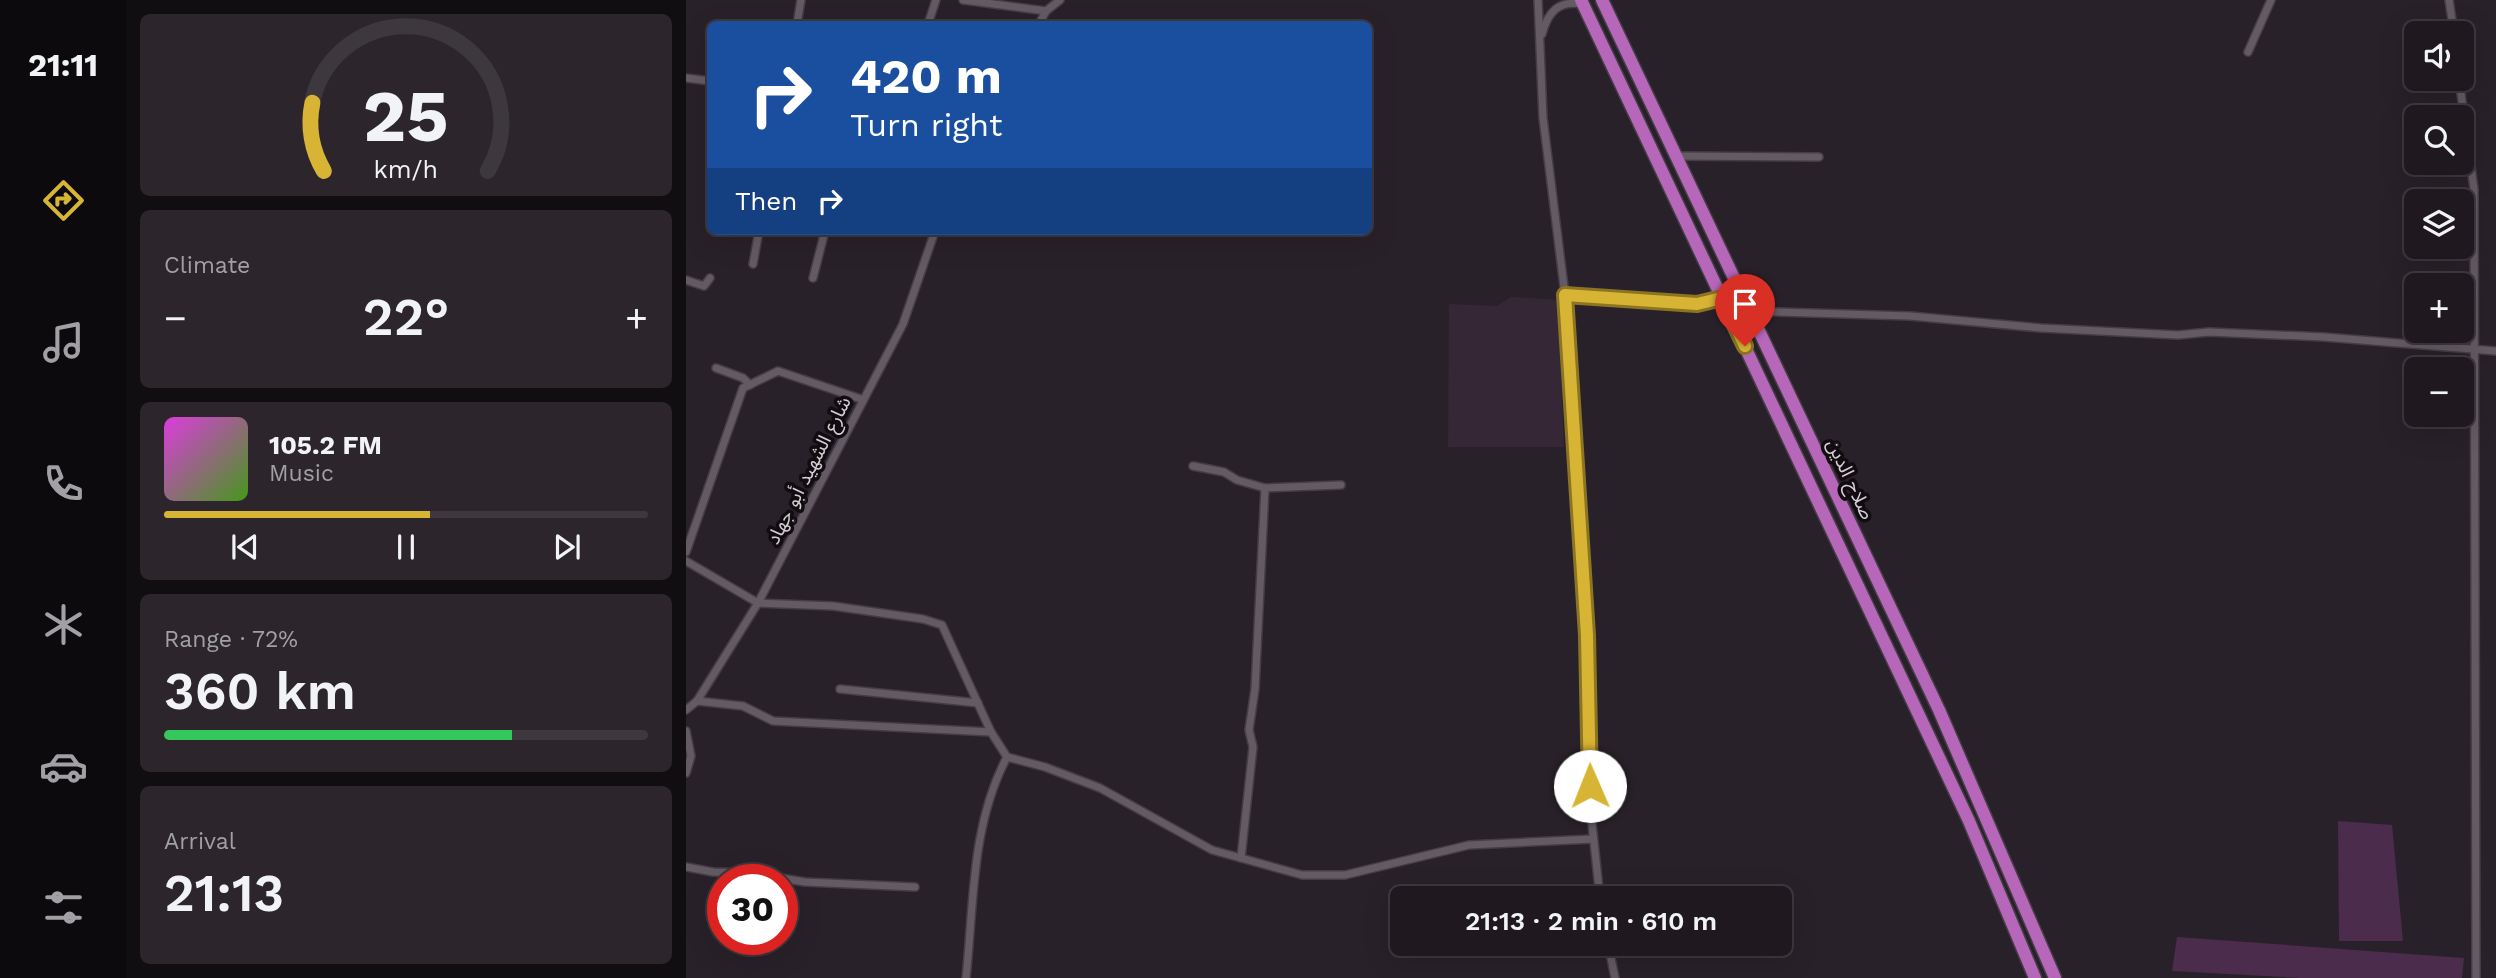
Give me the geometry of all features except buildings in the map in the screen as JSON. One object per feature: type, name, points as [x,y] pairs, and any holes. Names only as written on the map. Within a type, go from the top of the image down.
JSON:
[{"type":"highway","name":"صلاح الدين","points":[[1602,0],[1747,311],[1786,384],[1968,772],[2055,978]]},
{"type":"highway","name":"صلاح الدين","points":[[1582,2],[1949,779],[1993,875],[2035,978]]},
{"type":"highway","points":[[1833,532],[1842,520],[1852,526]]},
{"type":"highway","points":[[1949,779],[1965,779],[1968,772]]},
{"type":"street","points":[[798,21],[801,0]]},
{"type":"street","points":[[929,21],[936,0]]},
{"type":"street","points":[[963,0],[1046,12]]},
{"type":"street","points":[[1041,21],[1046,12],[1060,0]]},
{"type":"street","points":[[1538,0],[1542,118],[1565,295],[1587,635],[1593,839],[1599,886]]},
{"type":"street","points":[[1539,45],[1546,19],[1554,7],[1570,0],[1582,2]]},
{"type":"street","points":[[2248,52],[2271,0]]},
{"type":"street","points":[[2449,0],[2452,21]]},
{"type":"street","points":[[686,78],[707,81]]},
{"type":"street","points":[[2461,91],[2474,189],[2476,349],[2472,545],[2476,705],[2476,978]]},
{"type":"street","points":[[1674,156],[1819,156]]},
{"type":"street","points":[[753,264],[758,235]]},
{"type":"street","points":[[813,278],[824,235]]},
{"type":"street","name":"شارع الشهيد أبو جهاد","points":[[686,710],[697,701],[758,603],[861,399],[903,324],[934,235]]},
{"type":"street","points":[[686,280],[704,286],[710,278]]},
{"type":"street","points":[[1565,295],[1697,304],[1722,298]]},
{"type":"street","points":[[1747,311],[1910,316],[2095,331],[2351,339],[2496,351]]},
{"type":"street","points":[[716,368],[743,378],[750,385]]},
{"type":"street","points":[[686,552],[743,388],[778,371],[861,399]]},
{"type":"street","points":[[1194,466],[1224,472],[1237,480],[1265,488],[1341,485]]},
{"type":"street","points":[[1241,858],[1253,747],[1249,730],[1255,689],[1265,488]]},
{"type":"street","points":[[686,561],[758,603],[833,606],[923,619],[942,625],[991,732],[1007,757],[1055,770],[1100,788],[1188,839],[1241,858],[1302,875],[1345,875],[1469,845],[1593,839]]},
{"type":"street","points":[[840,689],[978,703]]},
{"type":"street","points":[[697,701],[743,706],[773,721],[991,732]]},
{"type":"street","points":[[686,731],[691,756],[686,773]]},
{"type":"street","points":[[966,978],[972,894],[983,821],[990,788],[1007,757]]},
{"type":"street","points":[[686,867],[713,872],[751,873],[805,883],[915,887]]},
{"type":"street","points":[[1611,956],[1615,978]]},
{"type":"shaded area","points":[[1511,297],[1558,300],[1564,447],[1448,447],[1449,304],[1497,306]]},
{"type":"shaded area","points":[[2338,821],[2392,825],[2403,941],[2339,941]]},
{"type":"shaded area","points":[[2177,937],[2464,958],[2462,978],[2300,978],[2172,971]]},
{"type":"route","points":[[1590,786],[1587,635],[1565,295],[1697,304],[1722,298],[1745,346]]}]
